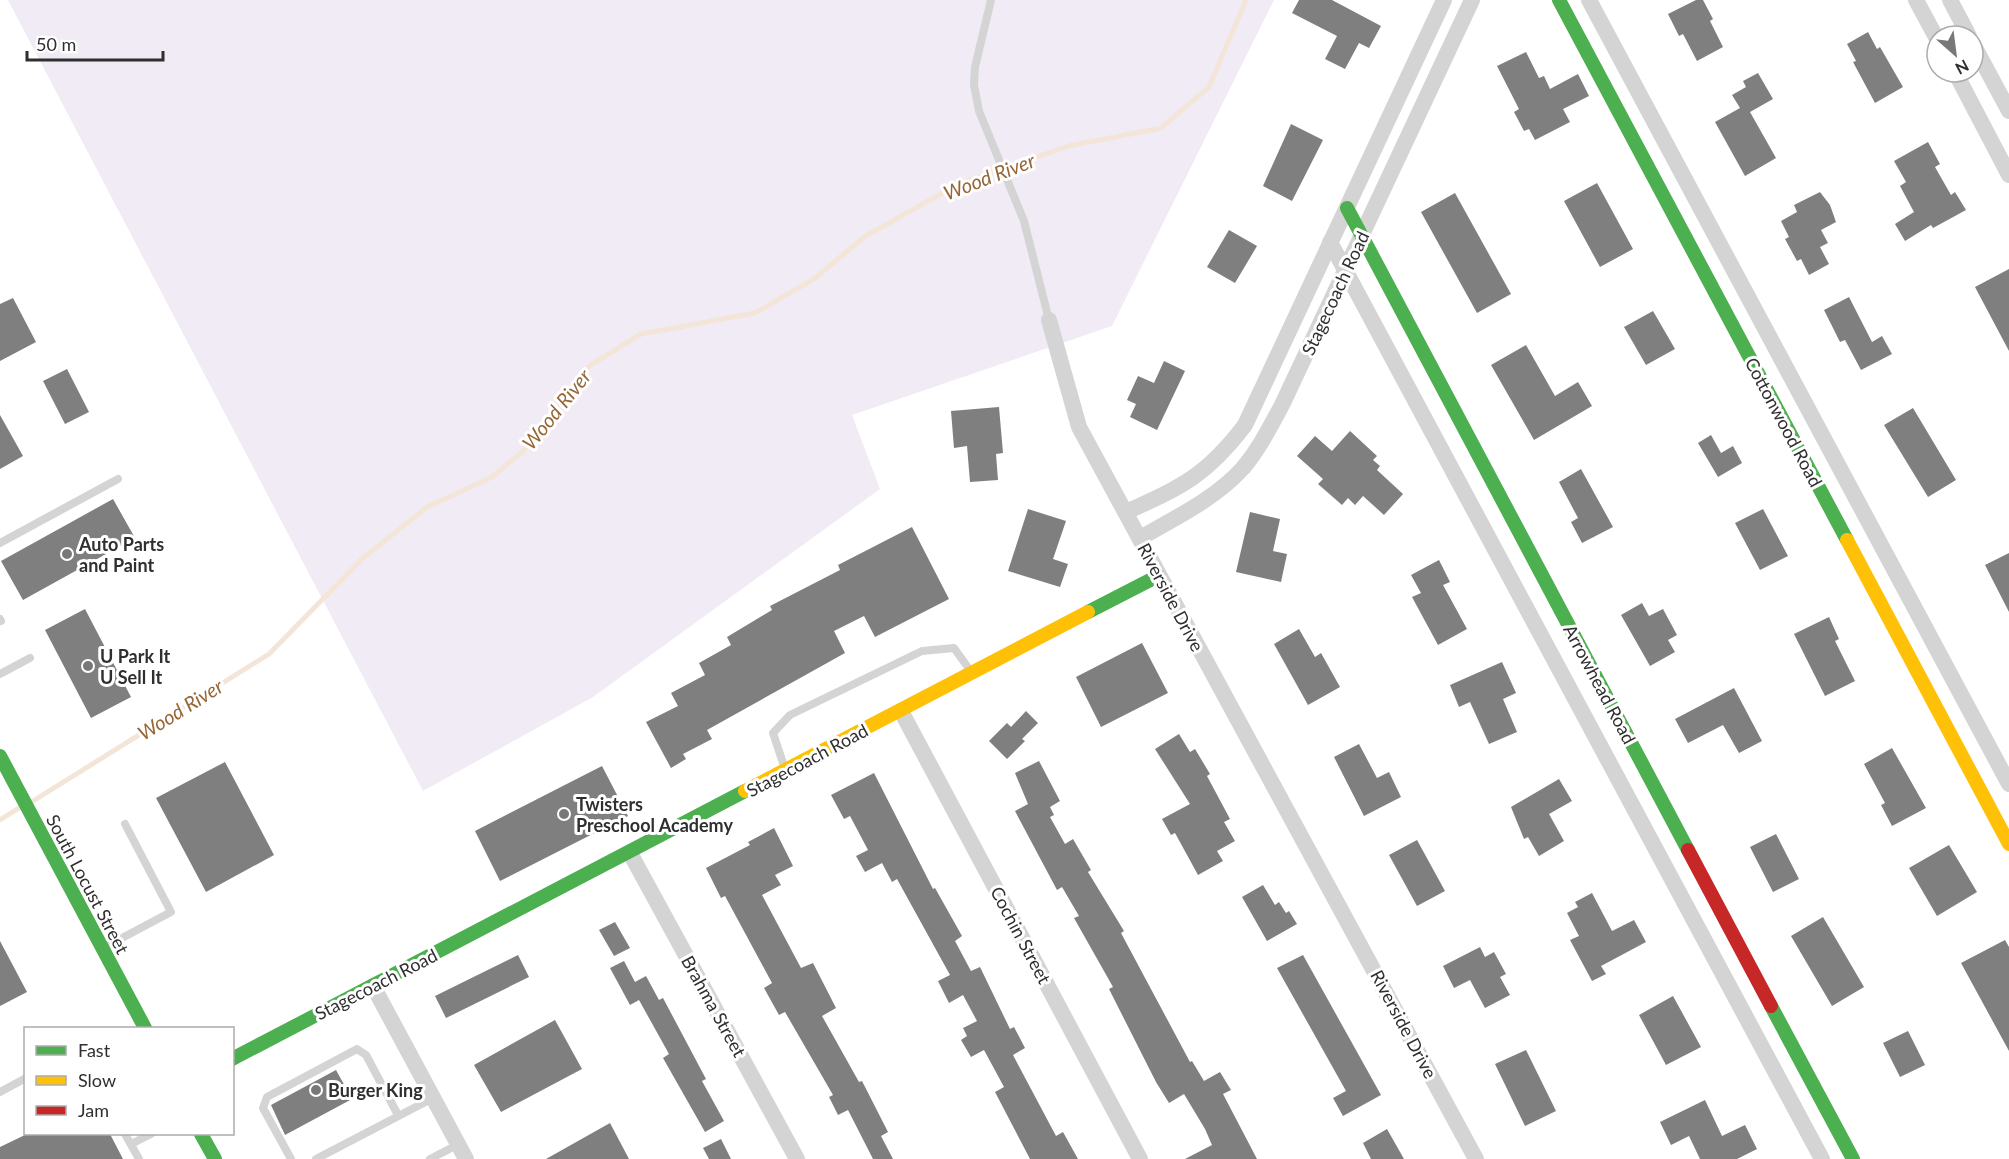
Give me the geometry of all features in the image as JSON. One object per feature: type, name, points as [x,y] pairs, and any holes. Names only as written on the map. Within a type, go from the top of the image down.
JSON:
[{"type":"street","name":"Stagecoach Road","points":[[1126,512],[1169,493],[1204,472],[1226,451],[1245,425],[1444,0]]},
{"type":"street","name":"Stagecoach Road","points":[[1140,538],[1217,492],[1243,468],[1282,405],[1472,0]]},
{"type":"street","name":"Cottonwood Road","points":[[1559,0],[2009,844]]},
{"type":"street","name":"Cottonwood Road","points":[[1589,0],[2009,784]]},
{"type":"street","points":[[1916,0],[1929,24]]},
{"type":"street","points":[[1950,0],[1963,24]]},
{"type":"street","points":[[1985,66],[2009,111]]},
{"type":"street","points":[[1960,84],[2009,175]]},
{"type":"street","name":"Arrowhead Road","points":[[1347,208],[1852,1159]]},
{"type":"street","name":"Arrowhead Road","points":[[1330,242],[1821,1159]]},
{"type":"street","name":"Riverside Drive","points":[[1049,320],[1079,427],[1476,1159]]},
{"type":"street","name":"Stagecoach Road","points":[[234,1058],[1158,576]]},
{"type":"street","name":"Cochin Street","points":[[901,711],[1140,1159]]},
{"type":"street","name":"South Locust Street","points":[[0,756],[144,1027]]},
{"type":"street","name":"Brahma Street","points":[[630,853],[797,1159]]},
{"type":"street","points":[[373,986],[461,1152]]},
{"type":"street","points":[[202,1135],[215,1159]]},
{"type":"lane","name":"Riverside Drive","points":[[991,0],[983,28],[974,85],[979,111],[989,141],[1018,206],[1035,254],[1049,320]]},
{"type":"lane","points":[[0,543],[118,479]]},
{"type":"lane","points":[[786,771],[773,733],[790,715],[922,651],[954,648],[972,674]]},
{"type":"lane","points":[[0,674],[30,658]]},
{"type":"lane","points":[[102,948],[171,912],[125,824]]},
{"type":"lane","points":[[291,1159],[263,1108],[267,1097],[357,1049],[366,1055],[399,1115]]},
{"type":"lane","points":[[0,1092],[24,1079]]},
{"type":"lane","points":[[316,1159],[433,1098]]},
{"type":"lane","points":[[126,1135],[139,1159]]},
{"type":"lane","points":[[130,1144],[149,1135]]},
{"type":"lane","points":[[430,1159],[461,1152]]},
{"type":"shaded area","points":[[8,0],[1274,0],[1112,326],[852,415],[880,489],[593,697],[423,791]]},
{"type":"building","points":[[1299,0],[1332,0],[1381,26],[1369,48],[1359,43],[1345,69],[1325,59],[1337,36],[1292,13]]},
{"type":"building","points":[[1696,0],[1703,0],[1723,47],[1697,61],[1683,34],[1679,36],[1668,14]]},
{"type":"building","points":[[1868,32],[1877,49],[1880,47],[1903,87],[1875,103],[1853,62],[1856,61],[1847,44]]},
{"type":"building","points":[[1526,52],[1539,78],[1544,76],[1550,89],[1578,74],[1589,96],[1563,109],[1570,122],[1535,140],[1529,129],[1524,131],[1514,112],[1519,109],[1497,66]]},
{"type":"building","points":[[1758,73],[1773,99],[1750,112],[1776,158],[1745,176],[1715,122],[1740,108],[1732,95],[1746,87],[1743,81]]},
{"type":"building","points":[[1291,124],[1323,140],[1292,201],[1263,186]]},
{"type":"building","points":[[1928,142],[1940,164],[1935,167],[1951,195],[1955,192],[1966,210],[1933,228],[1931,225],[1905,241],[1895,224],[1914,212],[1900,186],[1906,182],[1894,161]]},
{"type":"building","points":[[1597,183],[1633,249],[1600,267],[1564,201]]},
{"type":"building","points":[[1820,192],[1830,205],[1836,222],[1821,230],[1828,243],[1820,247],[1829,264],[1809,275],[1801,259],[1797,261],[1785,239],[1789,237],[1781,221],[1797,212],[1794,205]]},
{"type":"building","points":[[1455,193],[1511,294],[1477,313],[1421,212]]},
{"type":"building","points":[[1229,230],[1257,246],[1235,283],[1207,267]]},
{"type":"building","points":[[2009,269],[2009,351],[1975,287]]},
{"type":"building","points":[[1849,297],[1872,342],[1882,336],[1892,354],[1861,370],[1845,340],[1840,342],[1824,310]]},
{"type":"building","points":[[13,298],[36,342],[0,361],[0,304]]},
{"type":"building","points":[[1653,311],[1675,349],[1646,365],[1624,327]]},
{"type":"building","points":[[1526,345],[1555,396],[1578,382],[1592,406],[1534,440],[1491,365]]},
{"type":"building","points":[[1164,361],[1185,371],[1157,430],[1130,417],[1136,404],[1127,400],[1138,376],[1154,383]]},
{"type":"building","points":[[67,369],[89,412],[65,424],[43,381]]},
{"type":"building","points":[[999,407],[1003,453],[996,454],[998,480],[970,482],[967,446],[954,448],[951,411]]},
{"type":"building","points":[[1913,408],[1956,480],[1928,497],[1884,425]]},
{"type":"building","points":[[0,415],[23,456],[0,469]]},
{"type":"building","points":[[1350,431],[1377,456],[1373,460],[1380,466],[1377,470],[1403,494],[1384,515],[1363,496],[1355,505],[1348,498],[1342,505],[1318,484],[1323,479],[1297,456],[1315,436],[1332,451]]},
{"type":"building","points":[[1711,435],[1721,453],[1733,446],[1742,463],[1718,477],[1698,443]]},
{"type":"building","points":[[1581,469],[1613,527],[1582,543],[1571,522],[1578,518],[1559,482]]},
{"type":"building","points":[[113,499],[135,538],[23,600],[1,561]]},
{"type":"building","points":[[1028,509],[1066,521],[1053,559],[1068,564],[1060,587],[1008,571]]},
{"type":"building","points":[[1763,509],[1788,556],[1760,570],[1735,523]]},
{"type":"building","points":[[1250,512],[1280,519],[1273,551],[1287,554],[1281,582],[1236,572]]},
{"type":"building","points":[[912,527],[949,599],[875,637],[864,616],[834,631],[845,653],[707,730],[712,739],[683,754],[686,759],[671,768],[646,722],[678,706],[671,693],[705,675],[699,663],[731,645],[727,637],[772,610],[770,606],[840,570],[838,565]]},
{"type":"building","points":[[2009,553],[2009,612],[1985,565]]},
{"type":"building","points":[[1439,560],[1450,582],[1443,585],[1467,629],[1438,645],[1412,597],[1421,593],[1411,575]]},
{"type":"building","points":[[1642,603],[1649,616],[1663,609],[1677,635],[1668,640],[1675,652],[1650,666],[1621,615]]},
{"type":"building","points":[[85,609],[131,697],[91,718],[45,630]]},
{"type":"building","points":[[1829,617],[1839,639],[1835,641],[1855,681],[1825,696],[1794,634]]},
{"type":"building","points":[[1299,629],[1315,657],[1321,653],[1340,687],[1308,705],[1274,644]]},
{"type":"building","points":[[1142,643],[1168,693],[1101,727],[1076,677]]},
{"type":"building","points":[[1502,662],[1516,693],[1503,699],[1517,732],[1489,744],[1470,702],[1459,707],[1450,685]]},
{"type":"building","points":[[1734,688],[1762,741],[1739,753],[1723,725],[1688,743],[1675,719]]},
{"type":"building","points":[[1026,711],[1038,723],[1022,739],[1025,741],[1007,759],[989,741],[1007,723],[1011,727]]},
{"type":"building","points":[[1179,734],[1190,752],[1195,749],[1210,774],[1207,776],[1230,819],[1224,822],[1235,841],[1217,851],[1223,861],[1198,875],[1175,833],[1171,835],[1162,819],[1190,804],[1155,749]]},
{"type":"building","points":[[1359,744],[1377,778],[1389,772],[1401,797],[1364,816],[1334,757]]},
{"type":"building","points":[[1892,748],[1926,808],[1892,826],[1881,805],[1885,803],[1864,764]]},
{"type":"building","points":[[1039,761],[1060,801],[1050,807],[1054,815],[1050,817],[1065,844],[1073,839],[1091,870],[1088,872],[1124,931],[1121,933],[1190,1062],[1192,1061],[1204,1081],[1220,1072],[1231,1090],[1223,1094],[1257,1159],[1185,1159],[1212,1145],[1205,1129],[1184,1094],[1169,1103],[1156,1082],[1109,989],[1113,987],[1074,918],[1079,916],[1062,887],[1057,890],[1015,811],[1028,804],[1015,773]]},
{"type":"building","points":[[225,762],[274,855],[206,892],[156,798]]},
{"type":"building","points":[[602,766],[628,816],[500,881],[475,831]]},
{"type":"building","points":[[874,773],[933,889],[935,888],[962,936],[955,941],[971,971],[980,967],[1010,1029],[1014,1027],[1025,1048],[1013,1055],[1056,1136],[1063,1132],[1078,1159],[1030,1159],[995,1092],[1004,1087],[984,1050],[971,1057],[961,1040],[967,1036],[963,1028],[977,1021],[963,995],[949,1003],[938,981],[950,975],[897,879],[892,882],[882,863],[865,872],[856,856],[868,850],[850,816],[844,819],[831,795]]},
{"type":"building","points":[[1559,779],[1572,801],[1549,814],[1564,841],[1539,856],[1528,837],[1524,839],[1511,807]]},
{"type":"building","points":[[774,828],[793,866],[775,875],[781,885],[762,895],[801,968],[813,963],[836,1008],[822,1016],[859,1082],[862,1081],[888,1132],[881,1136],[893,1159],[873,1159],[848,1110],[838,1115],[829,1097],[833,1095],[785,1012],[779,1015],[764,988],[772,983],[725,896],[721,898],[706,868],[750,845],[748,842]]},
{"type":"building","points":[[1776,834],[1799,879],[1773,892],[1750,847]]},
{"type":"building","points":[[1417,840],[1445,891],[1417,906],[1389,855]]},
{"type":"building","points":[[1949,845],[1977,892],[1937,916],[1909,868]]},
{"type":"building","points":[[1263,885],[1275,905],[1279,902],[1286,913],[1289,911],[1297,924],[1267,941],[1242,897]]},
{"type":"building","points":[[1592,893],[1612,931],[1634,920],[1646,942],[1601,966],[1606,974],[1592,981],[1570,940],[1579,936],[1567,913],[1578,907],[1575,902]]},
{"type":"building","points":[[1823,917],[1864,987],[1832,1006],[1791,936]]},
{"type":"building","points":[[615,922],[630,948],[614,956],[599,930]]},
{"type":"building","points":[[2005,940],[2009,947],[2009,1051],[1961,963]]},
{"type":"building","points":[[0,941],[27,992],[0,1006]]},
{"type":"building","points":[[1480,947],[1485,957],[1494,952],[1506,974],[1500,977],[1510,995],[1485,1008],[1470,980],[1454,988],[1443,966]]},
{"type":"building","points":[[518,955],[529,977],[446,1018],[435,996]]},
{"type":"building","points":[[1303,955],[1381,1095],[1343,1116],[1333,1098],[1346,1091],[1277,968]]},
{"type":"building","points":[[624,961],[635,982],[646,976],[659,1000],[663,998],[706,1079],[702,1081],[724,1121],[705,1132],[663,1058],[669,1054],[639,1000],[630,1005],[610,968]]},
{"type":"building","points":[[1673,996],[1701,1047],[1666,1065],[1639,1015]]},
{"type":"building","points":[[555,1020],[582,1069],[501,1112],[474,1065]]},
{"type":"building","points":[[1908,1031],[1925,1065],[1900,1077],[1883,1043]]},
{"type":"building","points":[[1526,1050],[1556,1111],[1525,1126],[1495,1064]]},
{"type":"building","points":[[336,1070],[352,1099],[285,1135],[271,1105]]},
{"type":"building","points":[[1705,1100],[1722,1136],[1745,1125],[1757,1149],[1737,1159],[1700,1159],[1689,1136],[1671,1145],[1660,1122]]},
{"type":"building","points":[[610,1123],[629,1159],[546,1159]]},
{"type":"building","points":[[1387,1129],[1404,1159],[1371,1159],[1363,1143]]},
{"type":"building","points":[[25,1135],[111,1135],[123,1159],[0,1159],[0,1147]]},
{"type":"building","points":[[721,1139],[731,1159],[709,1159],[703,1148]]},
{"type":"waterway","name":"Wood River","points":[[33,801],[269,654],[363,558],[427,507],[492,477],[522,452],[589,366],[641,334],[755,313],[814,279],[864,237],[960,183],[1069,146],[1161,128],[1209,87],[1246,0]]},
{"type":"waterway","name":"Wood River","points":[[0,820],[19,808]]},
{"type":"traffic: fast","points":[[1559,0],[1847,540]]},
{"type":"traffic: fast","points":[[1347,208],[1688,850]]},
{"type":"traffic: fast","points":[[1088,612],[1158,576]]},
{"type":"traffic: fast","points":[[0,756],[144,1027]]},
{"type":"traffic: fast","points":[[234,1058],[745,791]]},
{"type":"traffic: fast","points":[[1771,1006],[1853,1159]]},
{"type":"traffic: fast","points":[[202,1135],[215,1159]]},
{"type":"traffic: slow","points":[[1847,540],[2009,844]]},
{"type":"traffic: slow","points":[[745,791],[1088,612]]},
{"type":"traffic: jam","points":[[1688,850],[1771,1006]]},
{"type":"place","name":"Auto Parts and Paint","points":[[67,554]]},
{"type":"place","name":"U Park It U Sell It","points":[[88,666]]},
{"type":"place","name":"Twisters Preschool Academy","points":[[564,814]]},
{"type":"place","name":"Burger King","points":[[316,1090]]}]
